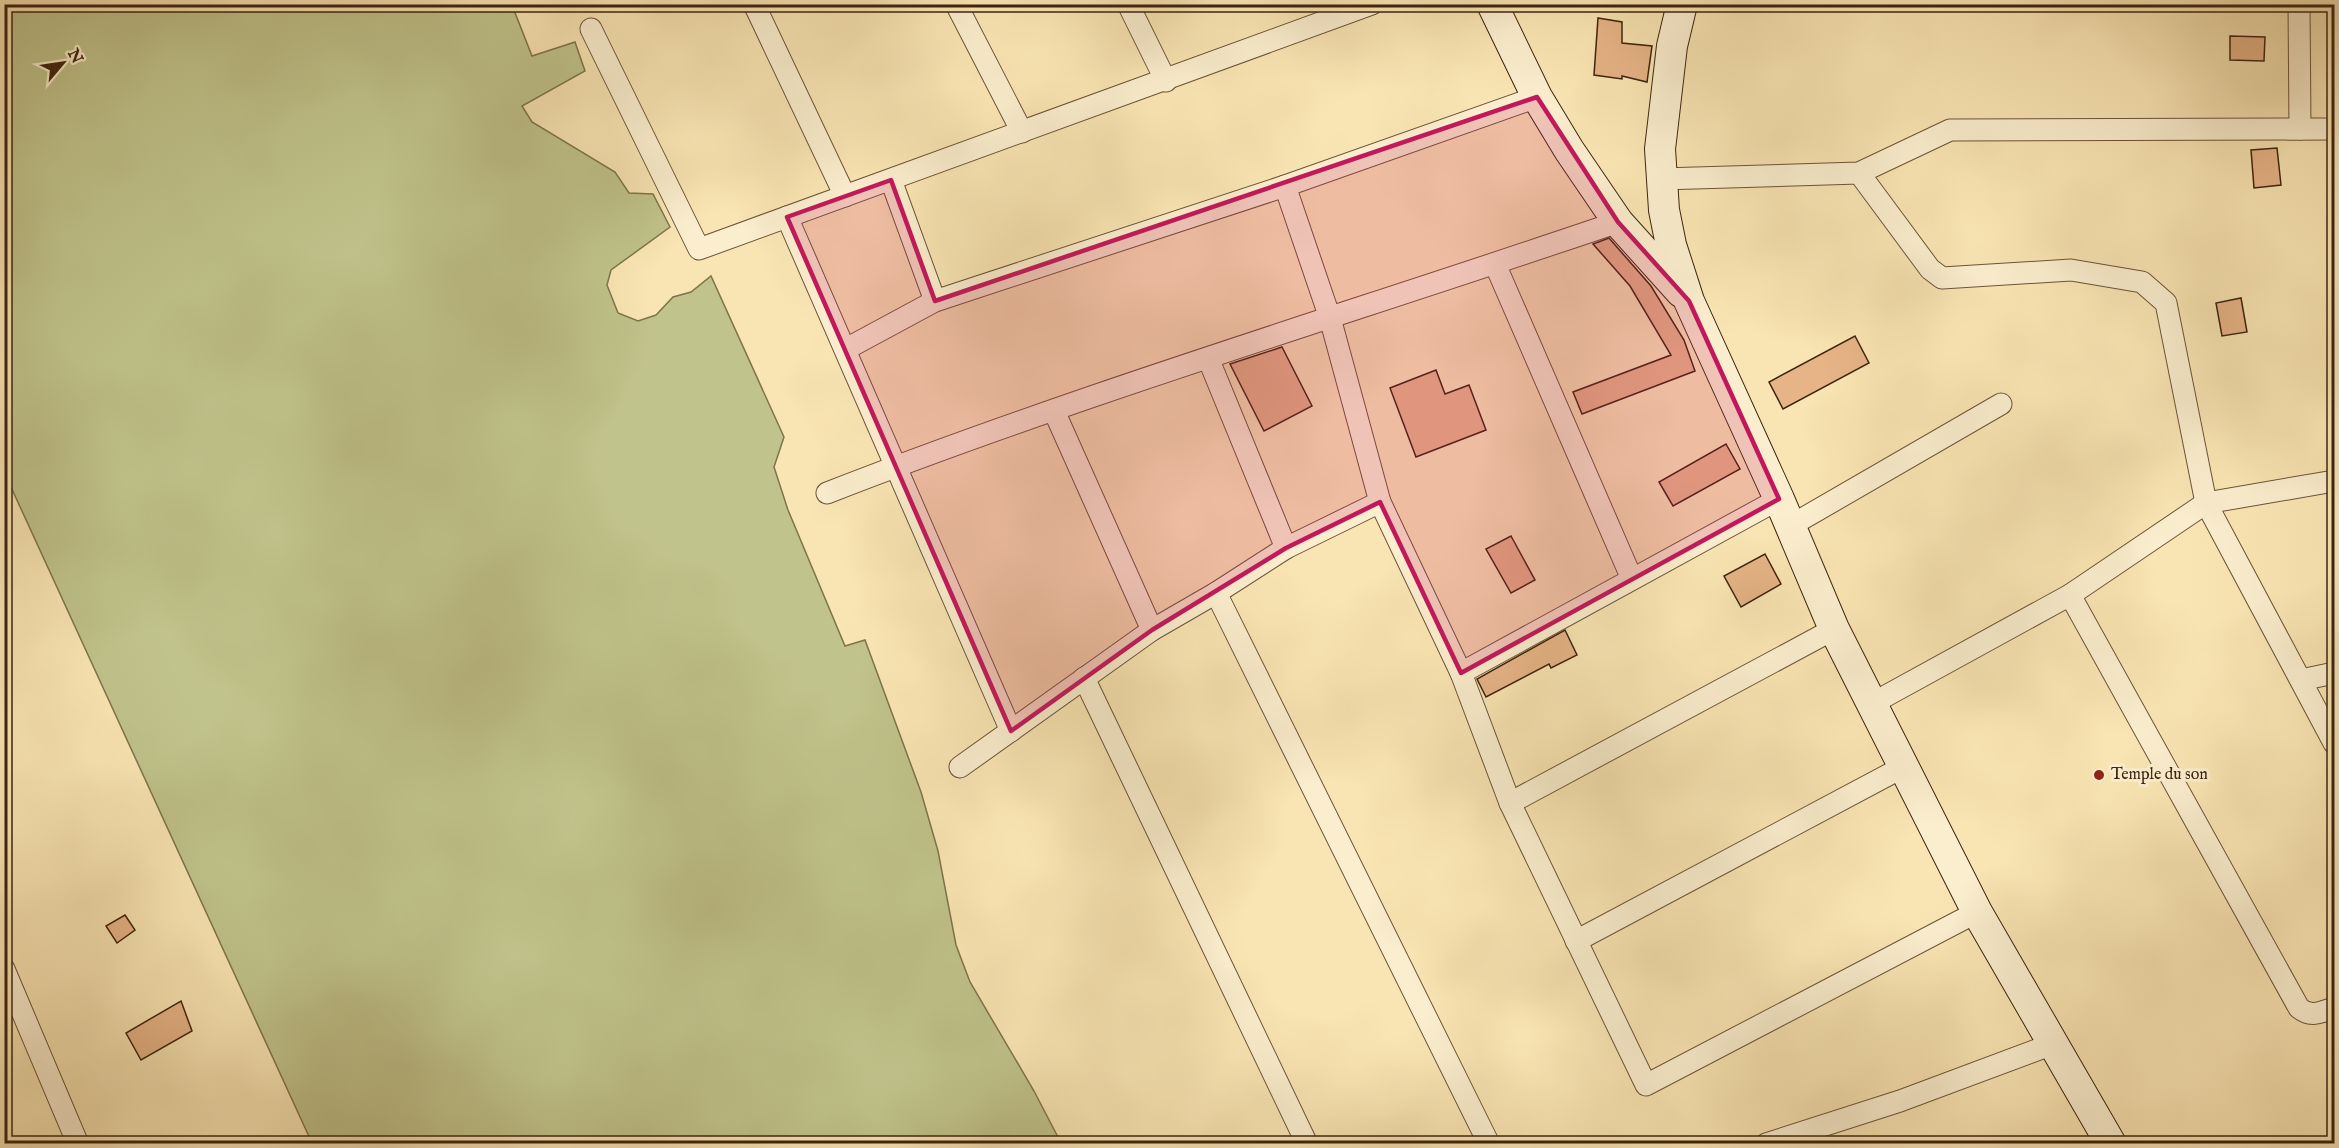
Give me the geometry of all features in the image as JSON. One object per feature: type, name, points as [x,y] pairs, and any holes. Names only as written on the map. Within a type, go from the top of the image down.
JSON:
[{"type":"main road","points":[[1492,4],[1537,98],[1618,222],[1689,301]]},
{"type":"main road","points":[[1682,4],[1672,46],[1660,149],[1664,210],[1671,245],[1689,301],[1779,499],[1834,629],[1977,912],[2110,1143]]},
{"type":"street","points":[[754,4],[845,196]]},
{"type":"street","points":[[956,4],[1022,132]]},
{"type":"street","points":[[1128,4],[1166,81]]},
{"type":"street","points":[[591,29],[699,249],[1166,81],[1315,13],[1372,4]]},
{"type":"street","points":[[2299,4],[2300,129]]},
{"type":"street","points":[[846,349],[935,301],[1285,186],[1537,98]]},
{"type":"street","points":[[1661,179],[1859,173],[1950,130],[2334,129]]},
{"type":"street","points":[[1859,173],[1930,269],[1942,278],[2072,270],[2142,282],[2166,303],[2206,503],[2334,743]]},
{"type":"street","points":[[891,180],[935,301]]},
{"type":"street","points":[[1285,186],[1330,318],[1380,502],[1461,673],[1510,804],[1646,1085],[1977,912]]},
{"type":"street","points":[[787,217],[1011,731]]},
{"type":"street","points":[[826,493],[896,466],[1208,358],[1618,222]]},
{"type":"street","points":[[1495,264],[1632,579]]},
{"type":"street","points":[[1208,358],[1286,548]]},
{"type":"street","points":[[1790,526],[2001,404]]},
{"type":"street","points":[[1054,411],[1152,630]]},
{"type":"street","points":[[1873,703],[2070,595],[2206,503],[2334,481]]},
{"type":"street","points":[[1461,673],[1779,499]]},
{"type":"street","points":[[960,767],[1152,630],[1216,593],[1286,548],[1380,502]]},
{"type":"street","points":[[1216,593],[1489,1143]]},
{"type":"street","points":[[2070,595],[2299,1008],[2306,1014],[2334,1008]]},
{"type":"street","points":[[1510,804],[1834,629]]},
{"type":"street","points":[[2301,680],[2334,673]]},
{"type":"street","points":[[1084,678],[1307,1143]]},
{"type":"street","points":[[1576,940],[1903,767]]},
{"type":"street","points":[[5,972],[78,1143]]},
{"type":"street","points":[[1766,1143],[1900,1101],[2053,1044]]},
{"type":"highlighted area","points":[[1537,97],[1618,222],[1689,301],[1779,499],[1461,673],[1380,502],[1286,548],[1152,630],[1011,731],[787,217],[891,180],[935,301]]},
{"type":"green space","points":[[4,5],[512,5],[532,56],[575,42],[585,71],[522,106],[532,122],[615,172],[629,193],[653,194],[670,227],[611,270],[607,285],[618,313],[638,321],[656,315],[673,297],[691,292],[711,276],[784,437],[774,467],[788,510],[845,646],[865,640],[921,792],[938,851],[956,945],[970,982],[1034,1091],[1061,1143],[312,1143],[5,474]]},
{"type":"building","points":[[1598,18],[1622,22],[1622,43],[1652,46],[1647,82],[1622,76],[1622,79],[1594,75]]},
{"type":"building","points":[[2230,36],[2265,37],[2264,61],[2230,60]]},
{"type":"building","points":[[2277,148],[2281,185],[2254,188],[2251,150]]},
{"type":"building","points":[[1609,238],[1651,286],[1684,340],[1695,371],[1582,414],[1573,392],[1671,355],[1630,286],[1593,244]]},
{"type":"building","points":[[2241,298],[2247,332],[2222,336],[2216,303]]},
{"type":"building","points":[[1855,336],[1869,363],[1783,409],[1769,382]]},
{"type":"building","points":[[1282,347],[1312,406],[1264,431],[1230,364]]},
{"type":"building","points":[[1436,370],[1445,394],[1469,385],[1486,430],[1416,457],[1390,388]]},
{"type":"building","points":[[1726,444],[1740,469],[1673,506],[1659,482]]},
{"type":"building","points":[[1511,536],[1535,580],[1511,593],[1486,549]]},
{"type":"building","points":[[1765,554],[1781,584],[1741,607],[1724,576]]},
{"type":"building","points":[[1565,630],[1577,655],[1551,668],[1549,664],[1486,697],[1477,679]]},
{"type":"building","points":[[125,915],[135,930],[117,943],[106,926]]},
{"type":"building","points":[[181,1001],[192,1031],[141,1060],[126,1033]]},
{"type":"place","name":"Temple du son","points":[[2099,775]]}]
